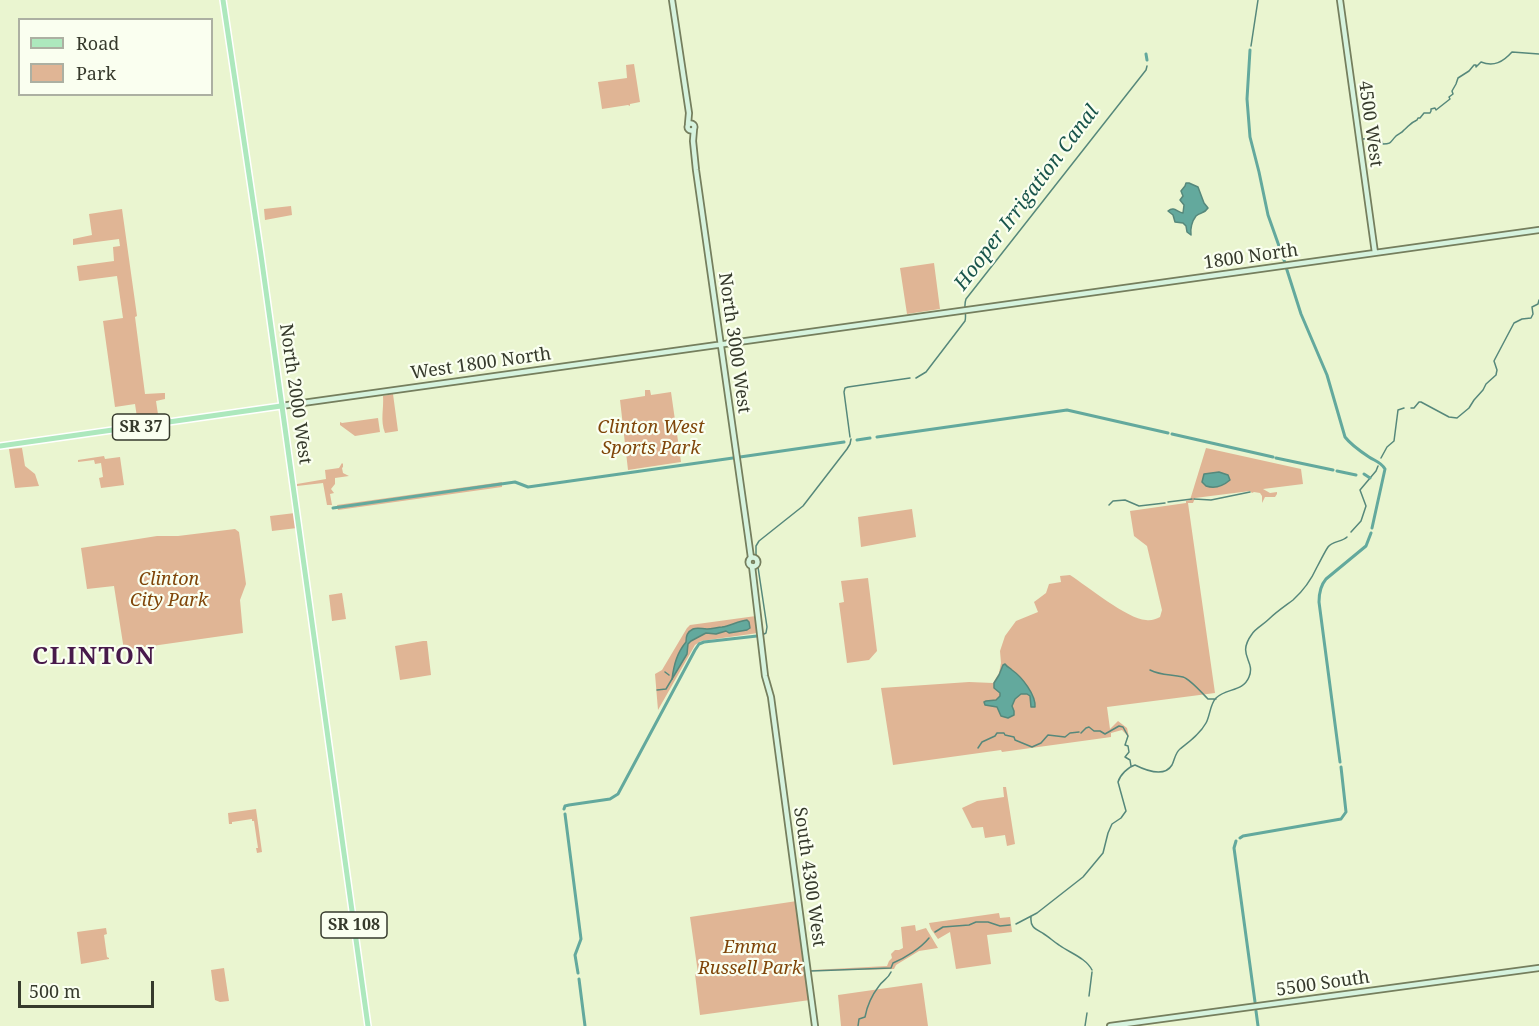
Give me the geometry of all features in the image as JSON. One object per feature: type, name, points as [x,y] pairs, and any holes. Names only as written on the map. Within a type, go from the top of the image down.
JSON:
[{"type":"main road","name":"North 2000 West","points":[[223,0],[261,255],[368,1026]]},
{"type":"main road","name":"North 3000 West","points":[[672,0],[750,549],[752,558],[758,561],[753,566],[754,578],[765,676],[771,697],[776,732]]},
{"type":"main road","name":"4500 West","points":[[1340,0],[1375,252]]},
{"type":"main road","name":"1800 North","points":[[966,310],[1539,230]]},
{"type":"main road","name":"West 1800 North","points":[[0,447],[966,310]]},
{"type":"main road","name":"South 4300 West","points":[[776,732],[816,1026]]},
{"type":"main road","name":"5500 South","points":[[1110,1026],[1539,968]]},
{"type":"green space","points":[[634,64],[640,102],[630,104],[630,106],[602,109],[598,82],[627,78],[626,65]]},
{"type":"green space","points":[[291,206],[292,215],[265,220],[264,209]]},
{"type":"green space","points":[[122,209],[145,394],[165,393],[165,399],[156,401],[159,421],[138,424],[135,404],[115,407],[103,321],[123,318],[117,276],[79,281],[77,266],[114,261],[113,247],[120,246],[119,239],[73,245],[73,239],[92,235],[89,214]]},
{"type":"green space","points":[[934,263],[940,309],[907,314],[900,268]]},
{"type":"green space","name":"Clinton West Sports Park","points":[[645,390],[650,390],[651,395],[671,392],[681,462],[628,470],[620,400],[645,396]]},
{"type":"green space","points":[[393,394],[398,431],[385,433],[382,419],[383,396]]},
{"type":"green space","points":[[378,418],[380,432],[355,436],[340,425],[340,422]]},
{"type":"green space","points":[[22,448],[25,466],[35,474],[39,486],[15,488],[9,449]]},
{"type":"green space","points":[[1206,448],[1301,469],[1303,484],[1263,489],[1270,493],[1277,492],[1277,494],[1275,497],[1265,497],[1262,503],[1260,493],[1250,491],[1195,498],[1193,503],[1188,503],[1215,693],[1107,707],[1110,729],[1118,721],[1127,728],[1129,737],[1122,730],[1111,733],[1111,737],[893,765],[881,688],[969,682],[993,683],[999,673],[1000,651],[1005,636],[1016,621],[1038,612],[1034,602],[1046,593],[1049,584],[1061,582],[1060,576],[1070,575],[1128,614],[1150,620],[1160,617],[1162,610],[1147,546],[1134,536],[1130,511],[1186,503],[1190,500]]},
{"type":"green space","points":[[104,456],[105,459],[120,457],[124,485],[101,488],[99,478],[103,477],[101,463],[95,464],[94,460],[78,462],[78,460]]},
{"type":"green space","points":[[342,463],[343,473],[349,476],[335,478],[335,484],[331,489],[334,493],[330,494],[332,505],[327,505],[323,483],[297,486],[297,484],[326,479],[325,470],[339,468]]},
{"type":"green space","points":[[502,482],[502,487],[338,510],[337,505]]},
{"type":"green space","points":[[912,509],[916,537],[861,547],[858,517]]},
{"type":"green space","points":[[295,513],[297,528],[272,531],[270,516]]},
{"type":"green space","name":"Clinton City Park","points":[[235,529],[239,532],[246,584],[240,600],[243,633],[124,650],[114,586],[87,589],[81,548],[157,536],[178,536]]},
{"type":"green space","points":[[868,578],[877,651],[869,660],[847,663],[839,603],[844,602],[841,581]]},
{"type":"green space","points":[[342,593],[346,619],[332,621],[329,595]]},
{"type":"green space","points":[[756,616],[758,633],[701,641],[695,645],[658,710],[655,674],[662,670],[690,625]]},
{"type":"green space","points":[[427,641],[431,675],[400,680],[395,646]]},
{"type":"green space","points":[[1003,787],[1006,787],[1015,844],[1007,846],[1005,835],[985,838],[983,827],[972,828],[962,808],[977,801],[1004,797]]},
{"type":"green space","points":[[256,809],[262,852],[257,853],[254,821],[252,819],[229,824],[228,813]]},
{"type":"green space","name":"Emma Russell Park","points":[[797,901],[810,1000],[700,1015],[695,974],[698,973],[690,917]]},
{"type":"green space","points":[[999,913],[1000,918],[1010,917],[1012,932],[987,935],[991,964],[956,969],[950,932],[938,939],[929,923]]},
{"type":"green space","points":[[915,925],[916,931],[926,928],[938,948],[919,951],[896,965],[894,969],[811,971],[887,966],[892,958],[891,954],[903,948],[901,927]]},
{"type":"green space","points":[[106,928],[107,934],[104,935],[109,959],[81,964],[77,932]]},
{"type":"green space","points":[[224,968],[229,1001],[220,1002],[215,1000],[211,970]]},
{"type":"green space","points":[[922,983],[928,1026],[841,1026],[838,995]]},
{"type":"water","points":[[1186,183],[1198,187],[1208,208],[1195,218],[1191,235],[1187,232],[1186,226],[1175,222],[1173,215],[1168,211],[1174,209],[1183,213],[1184,205],[1180,200],[1183,196],[1181,191]]},
{"type":"water","points":[[1219,472],[1228,475],[1230,480],[1216,487],[1206,486],[1202,482],[1204,474]]},
{"type":"water","points":[[747,620],[750,628],[747,630],[706,633],[691,641],[688,644],[687,654],[672,679],[676,659],[691,630],[722,627]]},
{"type":"water","points":[[1005,664],[1028,687],[1035,702],[1035,707],[1031,707],[1030,696],[1021,694],[1012,706],[1014,715],[1008,718],[1001,716],[997,707],[985,705],[984,702],[996,700],[1000,696],[994,688],[994,683]]},
{"type":"waterway","name":"Hooper Irrigation Canal","points":[[1251,46],[1258,0]]},
{"type":"waterway","name":"Hooper Irrigation Canal","points":[[1250,50],[1247,99],[1250,137],[1268,215],[1285,263]]},
{"type":"waterway","points":[[1361,137],[1363,139],[1372,138],[1376,142],[1381,140],[1383,144],[1389,143],[1424,113],[1430,113],[1431,109],[1436,110],[1450,99],[1458,78],[1474,65],[1476,67],[1481,62],[1498,63],[1512,52],[1539,54]]},
{"type":"waterway","name":"Hooper Irrigation Canal","points":[[1146,54],[1147,60]]},
{"type":"waterway","name":"Hooper Irrigation Canal","points":[[916,378],[926,372],[965,321],[966,299],[1147,66]]},
{"type":"waterway","name":"Hooper Irrigation Canal","points":[[1286,267],[1301,314],[1327,375],[1345,437],[1385,469],[1372,528]]},
{"type":"waterway","points":[[1411,408],[1421,402],[1449,417],[1457,418],[1469,408],[1486,384],[1496,375],[1494,361],[1514,323],[1531,318],[1532,307],[1538,304],[1539,300]]},
{"type":"waterway","name":"Hooper Irrigation Canal","points":[[850,437],[845,388],[910,378]]},
{"type":"waterway","points":[[1381,458],[1387,447],[1394,441],[1398,410],[1404,408]]},
{"type":"waterway","points":[[877,437],[1067,410],[1168,433]]},
{"type":"waterway","points":[[1172,434],[1273,457]]},
{"type":"waterway","points":[[857,440],[870,438]]},
{"type":"waterway","name":"Hooper Irrigation Canal","points":[[756,555],[756,546],[759,541],[803,506],[847,449],[851,439]]},
{"type":"waterway","points":[[740,457],[844,442]]},
{"type":"waterway","points":[[333,508],[515,482],[528,487],[733,458]]},
{"type":"waterway","points":[[1276,458],[1333,470]]},
{"type":"waterway","points":[[1351,532],[1361,521],[1366,506],[1360,490],[1378,466]]},
{"type":"waterway","points":[[1337,471],[1356,475]]},
{"type":"waterway","points":[[1364,474],[1370,478]]},
{"type":"waterway","points":[[1194,499],[1211,500],[1250,492]]},
{"type":"waterway","points":[[1168,502],[1192,499]]},
{"type":"waterway","points":[[1109,505],[1113,501],[1125,500],[1139,506],[1165,503]]},
{"type":"waterway","name":"Hooper Irrigation Canal","points":[[1340,762],[1319,602],[1320,593],[1326,579],[1366,546],[1371,533]]},
{"type":"waterway","points":[[1016,924],[1037,913],[1083,877],[1103,853],[1112,824],[1126,811],[1118,782],[1122,774],[1135,765],[1154,772],[1169,769],[1178,751],[1204,727],[1216,698],[1239,688],[1246,682],[1250,671],[1246,648],[1252,634],[1300,593],[1330,545],[1347,537]]},
{"type":"waterway","name":"Hooper Irrigation Canal","points":[[758,567],[767,627],[766,633],[762,635]]},
{"type":"waterway","name":"Hooper Irrigation Canal","points":[[564,809],[569,805],[610,799],[618,794],[699,644],[757,636]]},
{"type":"waterway","points":[[1150,670],[1186,678],[1208,699],[1216,699]]},
{"type":"waterway","points":[[665,672],[669,675]]},
{"type":"waterway","points":[[657,690],[666,689],[672,679]]},
{"type":"waterway","points":[[1081,733],[1089,727],[1105,734],[1119,726],[1123,727],[1128,736],[1125,745],[1128,746],[1129,752],[1125,757],[1130,760],[1131,766]]},
{"type":"waterway","points":[[978,748],[982,742],[997,733],[1004,733],[1032,747],[1041,743],[1048,735],[1065,737],[1070,733],[1079,732]]},
{"type":"waterway","name":"Hooper Irrigation Canal","points":[[1240,838],[1341,819],[1346,812],[1341,767]]},
{"type":"waterway","name":"Hooper Irrigation Canal","points":[[565,814],[581,939],[575,955],[578,973]]},
{"type":"waterway","name":"Hooper Irrigation Canal","points":[[1236,841],[1234,848],[1255,1002]]},
{"type":"waterway","points":[[1031,917],[1031,924],[1034,928],[1082,959],[1092,970]]},
{"type":"waterway","points":[[935,932],[943,927],[969,925],[976,922],[988,922],[1000,926],[1010,925]]},
{"type":"waterway","points":[[891,968],[893,963],[912,952],[929,938]]},
{"type":"waterway","points":[[757,948],[760,941]]},
{"type":"waterway","points":[[811,971],[891,968]]},
{"type":"waterway","points":[[858,1026],[859,1019],[865,1017],[874,993],[891,972]]},
{"type":"waterway","points":[[1089,996],[1092,972]]},
{"type":"waterway","name":"Hooper Irrigation Canal","points":[[579,979],[585,1026]]},
{"type":"waterway","name":"Hooper Irrigation Canal","points":[[1256,1011],[1258,1026]]},
{"type":"waterway","points":[[1085,1026],[1087,1013]]},
{"type":"district","name":"CLINTON","points":[[94,657]]}]
